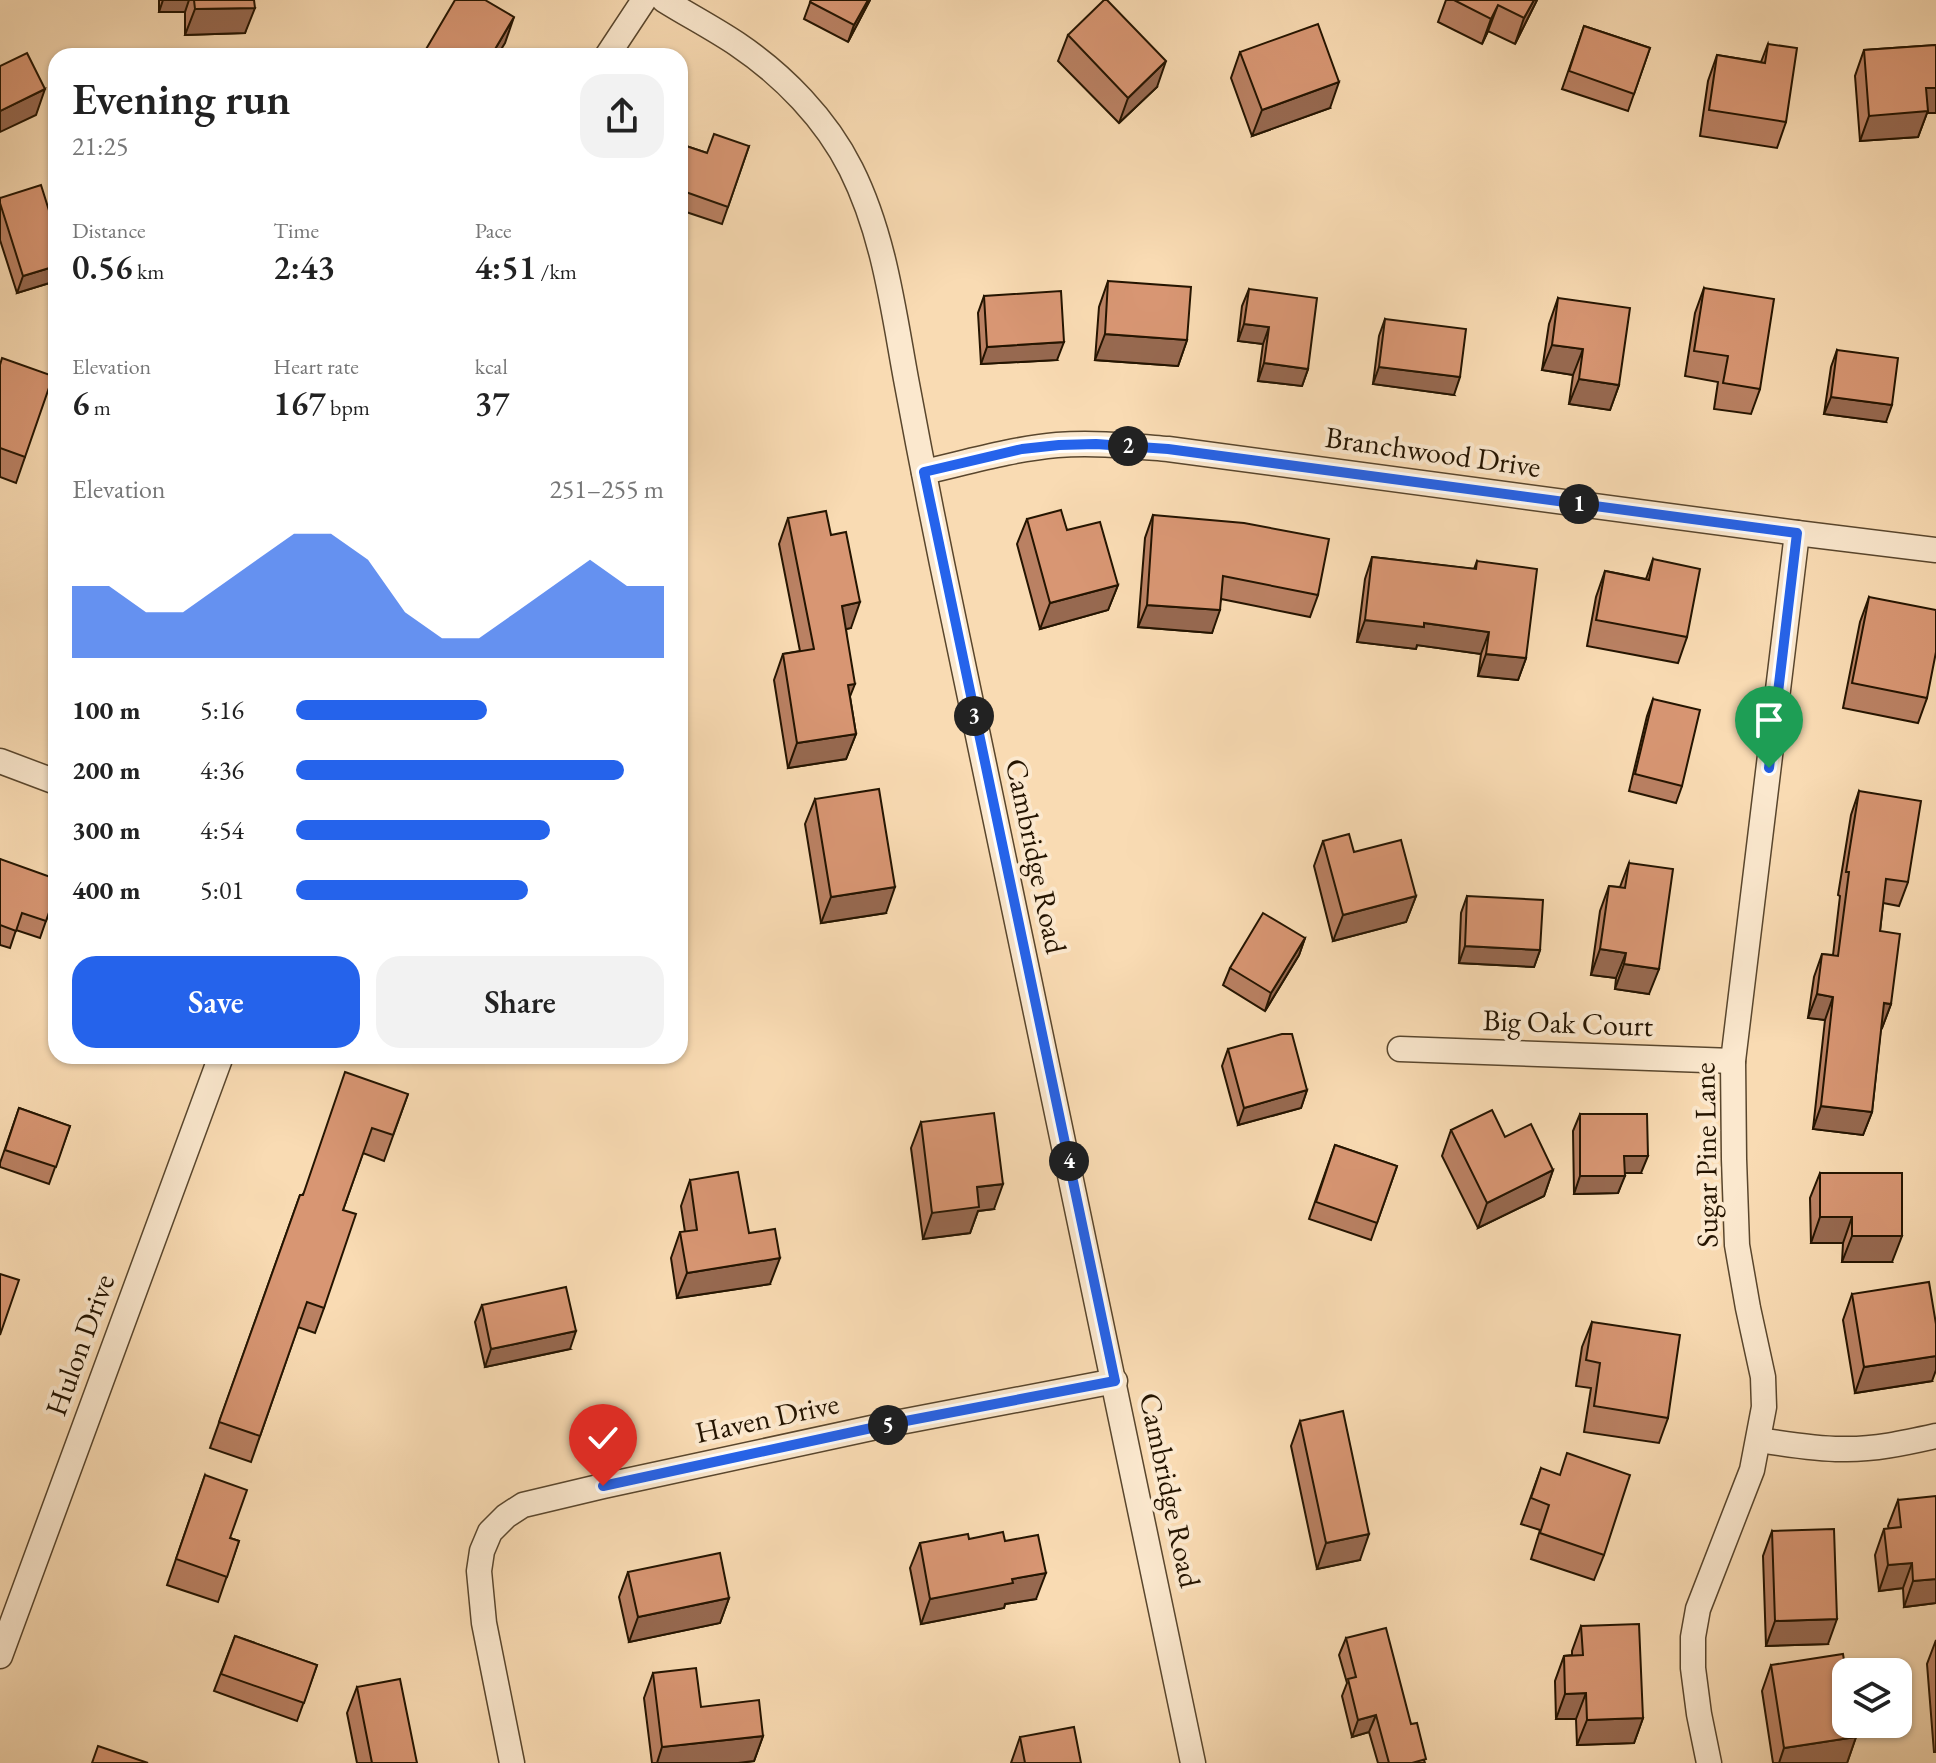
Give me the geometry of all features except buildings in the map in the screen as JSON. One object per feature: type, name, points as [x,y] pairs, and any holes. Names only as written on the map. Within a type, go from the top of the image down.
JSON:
[{"type":"street","points":[[612,48],[644,0]]},
{"type":"street","name":"Cambridge Road","points":[[664,0],[737,44],[769,68],[830,133],[851,169],[869,210],[883,256],[924,472],[1193,1763]]},
{"type":"street","name":"Branchwood Drive","points":[[924,472],[1022,449],[1111,445],[1200,453],[1936,550]]},
{"type":"street","name":"Sugar Pine Lane","points":[[1709,1763],[1693,1668],[1693,1637],[1698,1609],[1752,1470],[1764,1407],[1763,1377],[1737,1245],[1733,1061],[1797,533]]},
{"type":"street","points":[[0,761],[48,779]]},
{"type":"street","name":"Big Oak Court","points":[[1400,1049],[1733,1061]]},
{"type":"street","name":"Hulon Drive","points":[[0,1656],[218,1064]]},
{"type":"street","name":"Haven Drive","points":[[512,1763],[484,1623],[479,1571],[482,1551],[490,1532],[523,1505],[890,1424],[1115,1381]]},
{"type":"street","points":[[1759,1440],[1842,1449],[1888,1446],[1936,1436]]},
{"type":"route","points":[[603,1486],[890,1424],[1115,1381],[924,472],[1022,449],[1059,445],[1168,449],[1797,533],[1769,768]]}]
